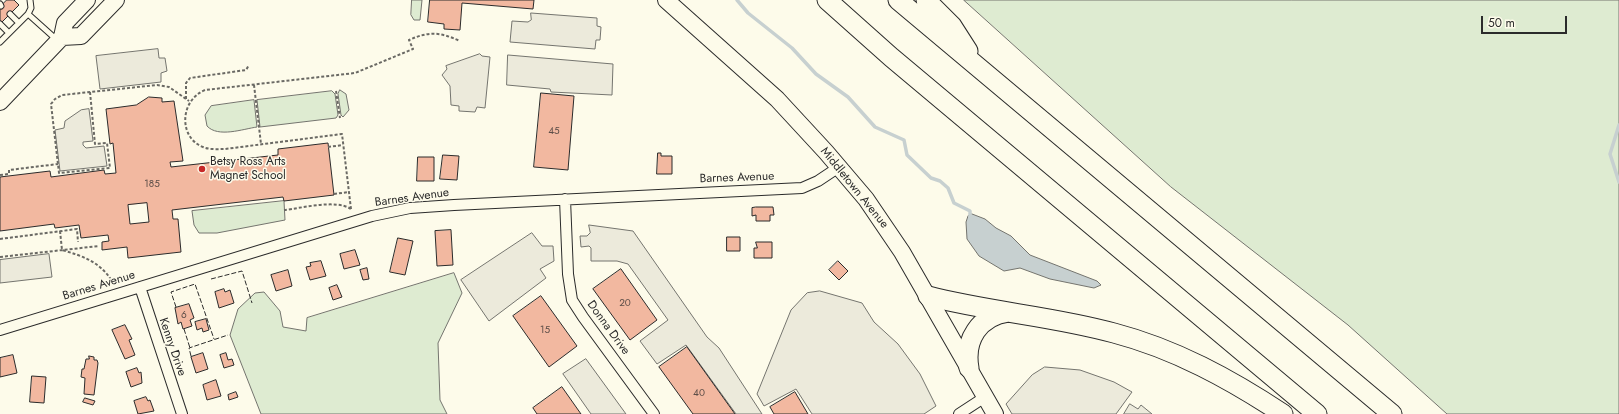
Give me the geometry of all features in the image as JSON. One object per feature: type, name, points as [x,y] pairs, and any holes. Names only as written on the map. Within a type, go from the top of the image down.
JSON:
[{"type":"highway","points":[[827,0],[891,57],[1317,414]]},
{"type":"highway","points":[[898,0],[1392,414]]},
{"type":"highway","points":[[926,0],[952,26],[976,65]]},
{"type":"highway","points":[[928,296],[1094,328],[1166,349],[1212,371],[1283,414]]},
{"type":"highway","points":[[969,368],[969,348],[976,329],[990,317],[1009,312]]},
{"type":"main road","points":[[1,98],[60,39],[66,23],[87,0]]},
{"type":"main road","points":[[60,39],[81,36],[116,0]]},
{"type":"main road","name":"Middletown Avenue","points":[[666,0],[777,99],[839,166],[879,216],[928,296],[995,414]]},
{"type":"street","name":"Barnes Avenue","points":[[0,330],[379,215],[410,208],[565,198],[802,188],[818,181],[839,166]]},
{"type":"street","name":"Donna Drive","points":[[565,198],[568,274],[572,300],[582,317],[654,414]]},
{"type":"street","name":"Kenny Drive","points":[[140,287],[182,414]]},
{"type":"street","points":[[959,414],[986,397]]},
{"type":"lane","points":[[0,42],[28,14],[31,8],[30,0]]},
{"type":"lane","points":[[10,14],[19,23]]},
{"type":"lane","points":[[28,14],[60,39]]},
{"type":"lane","points":[[0,24],[9,33]]},
{"type":"path","points":[[284,210],[335,204],[345,206],[351,210],[342,134],[217,149],[202,147],[190,137],[187,131],[186,111],[189,101],[194,96],[205,90],[363,71],[413,49],[409,40],[425,33],[446,35],[460,41]]},
{"type":"path","points":[[186,99],[186,83],[190,78],[246,70],[249,65]]},
{"type":"path","points":[[90,92],[96,144],[107,143],[110,168],[59,174],[52,102],[62,95],[157,84],[169,88],[189,101]]},
{"type":"path","points":[[254,85],[261,144]]},
{"type":"path","points":[[336,91],[340,118]]},
{"type":"path","points":[[328,147],[343,145]]},
{"type":"path","points":[[0,175],[9,174],[9,170],[58,164]]},
{"type":"path","points":[[334,194],[348,192]]},
{"type":"path","points":[[0,239],[77,229],[78,242]]},
{"type":"path","points":[[60,231],[62,250]]},
{"type":"path","points":[[0,257],[99,246]]},
{"type":"path","points":[[62,250],[93,261],[106,272],[112,282]]},
{"type":"green space","points":[[412,0],[422,0],[420,20],[414,20],[411,15]]},
{"type":"green space","points":[[964,0],[1619,0],[1619,414],[1447,414],[1348,325],[1171,187]]},
{"type":"green space","points":[[340,90],[346,94],[349,110],[343,117],[341,115],[338,94]]},
{"type":"green space","points":[[332,91],[335,94],[338,115],[336,118],[260,127],[257,100]]},
{"type":"green space","points":[[254,100],[257,127],[231,132],[217,132],[207,126],[205,115],[211,106]]},
{"type":"green space","points":[[284,201],[285,220],[217,233],[199,233],[194,225],[192,211]]},
{"type":"green space","points":[[454,273],[462,293],[438,343],[440,400],[447,414],[261,414],[230,335],[238,309],[255,293],[264,292],[280,311],[283,327],[306,331],[307,318]]},
{"type":"shaded area","points":[[531,13],[597,18],[597,26],[601,27],[600,40],[596,40],[595,49],[510,42],[512,21],[528,22],[531,20]]},
{"type":"shaded area","points":[[158,49],[159,58],[165,58],[167,71],[161,73],[161,82],[100,89],[96,56]]},
{"type":"shaded area","points":[[480,54],[482,56],[490,57],[485,108],[477,107],[475,112],[459,111],[459,106],[451,105],[450,86],[442,75],[447,69],[446,66]]},
{"type":"shaded area","points":[[508,55],[613,64],[612,95],[551,92],[550,89],[507,85]]},
{"type":"shaded area","points":[[89,109],[93,141],[83,142],[83,145],[86,148],[104,146],[107,166],[60,171],[55,130],[64,128],[65,121],[81,110]]},
{"type":"shaded area","points":[[972,214],[985,219],[996,228],[1011,236],[1030,255],[1097,281],[1101,285],[1094,288],[1050,279],[1020,268],[1004,271],[979,256],[967,239],[966,222],[968,216]]},
{"type":"shaded area","points":[[589,225],[633,231],[707,337],[719,348],[762,414],[736,414],[686,345],[657,364],[640,341],[668,320],[628,264],[617,261],[591,261],[591,248],[589,246],[581,247],[580,236],[587,236],[590,233]]},
{"type":"shaded area","points":[[532,233],[542,246],[553,246],[554,261],[540,269],[546,278],[489,321],[461,280]]},
{"type":"shaded area","points":[[49,254],[52,277],[0,283],[0,260]]},
{"type":"shaded area","points":[[820,291],[862,303],[874,322],[898,344],[920,374],[936,406],[924,414],[812,414],[796,389],[764,406],[757,394],[791,310],[807,293]]},
{"type":"shaded area","points":[[586,359],[626,414],[591,414],[563,374]]},
{"type":"shaded area","points":[[1045,367],[1080,370],[1114,382],[1132,392],[1116,414],[1012,414],[1006,404],[1032,375]]},
{"type":"shaded area","points":[[1130,404],[1138,409],[1141,405],[1152,414],[1124,414]]},
{"type":"building","points":[[7,0],[14,0],[19,5],[0,24],[0,7]]},
{"type":"building","points":[[430,0],[534,0],[533,9],[462,3],[460,30],[444,29],[444,24],[428,22]]},
{"type":"building","points":[[541,93],[574,96],[568,170],[534,167]]},
{"type":"building","points":[[149,97],[162,98],[162,102],[174,101],[183,161],[170,162],[171,167],[278,155],[278,149],[328,143],[334,195],[284,201],[283,197],[172,210],[173,219],[178,219],[181,252],[128,258],[127,247],[102,250],[102,242],[109,241],[108,235],[81,238],[79,225],[55,228],[54,224],[0,231],[0,177],[50,171],[51,177],[104,170],[105,174],[116,173],[113,143],[110,144],[106,109],[136,105]],"holes":[[[147,203],[149,222],[130,224],[128,205]]]},
{"type":"building","points":[[658,153],[661,153],[661,156],[672,156],[672,174],[657,174]]},
{"type":"building","points":[[443,155],[459,156],[457,180],[440,179]]},
{"type":"building","points":[[418,157],[434,157],[434,181],[417,181]]},
{"type":"building","points":[[773,207],[774,215],[770,215],[770,221],[756,221],[756,215],[752,216],[752,208]]},
{"type":"building","points":[[451,230],[453,265],[437,266],[435,231]]},
{"type":"building","points":[[727,237],[740,237],[740,251],[727,251]]},
{"type":"building","points":[[398,238],[413,241],[405,275],[390,272]]},
{"type":"building","points":[[756,242],[772,242],[772,258],[754,258],[754,248],[757,248]]},
{"type":"building","points":[[355,250],[360,265],[344,269],[340,254]]},
{"type":"building","points":[[321,261],[326,276],[310,280],[306,267],[311,266],[310,263]]},
{"type":"building","points":[[838,261],[848,271],[839,280],[829,270]]},
{"type":"building","points":[[367,268],[369,279],[363,280],[360,270]]},
{"type":"building","points":[[621,269],[657,320],[630,340],[593,289]]},
{"type":"building","points":[[288,270],[292,286],[276,291],[271,275]]},
{"type":"building","points":[[337,285],[342,297],[333,300],[329,288]]},
{"type":"building","points":[[224,289],[225,292],[230,290],[234,303],[219,308],[215,292]]},
{"type":"building","points":[[541,296],[577,346],[549,367],[513,316]]},
{"type":"building","points":[[189,304],[194,318],[190,320],[192,326],[183,329],[181,322],[178,324],[175,308]]},
{"type":"building","points":[[206,319],[209,330],[203,332],[202,328],[197,330],[195,322]]},
{"type":"building","points":[[125,325],[132,339],[129,340],[135,355],[125,359],[112,330]]},
{"type":"building","points":[[687,347],[735,414],[693,414],[659,367]]},
{"type":"building","points":[[203,353],[208,369],[196,373],[191,357]]},
{"type":"building","points":[[226,353],[228,360],[232,359],[234,365],[224,368],[220,355]]},
{"type":"building","points":[[13,355],[17,373],[0,377],[0,358]]},
{"type":"building","points":[[89,356],[94,357],[94,360],[97,360],[98,363],[94,395],[84,394],[85,378],[81,377],[82,369],[84,369],[86,359],[89,359]]},
{"type":"building","points":[[137,368],[139,373],[141,372],[142,383],[131,387],[126,372]]},
{"type":"building","points":[[32,376],[46,377],[44,403],[30,402]]},
{"type":"building","points":[[216,380],[221,396],[207,400],[203,385]]},
{"type":"building","points":[[562,387],[581,414],[537,414],[533,408]]},
{"type":"building","points":[[236,392],[238,397],[229,400],[228,395]]},
{"type":"building","points":[[795,392],[808,414],[774,414],[770,407]]},
{"type":"building","points":[[146,397],[148,401],[150,400],[154,411],[138,414],[134,401]]},
{"type":"building","points":[[85,398],[95,401],[93,405],[83,402]]},
{"type":"waterway","points":[[737,0],[748,13],[792,48],[816,74],[848,97],[875,127],[904,140],[907,155],[931,178],[940,181],[948,188],[954,203],[970,211],[970,219]]},
{"type":"waterway","points":[[1619,125],[1610,154],[1619,182]]},
{"type":"fence","points":[[211,279],[242,271],[252,303]]},
{"type":"fence","points":[[176,307],[171,292],[195,284],[214,339]]},
{"type":"fence","points":[[184,329],[190,348]]},
{"type":"fence","points":[[191,356],[189,348],[228,335]]},
{"type":"place","name":"Betsy Ross Arts Magnet School","points":[[202,169]]}]
